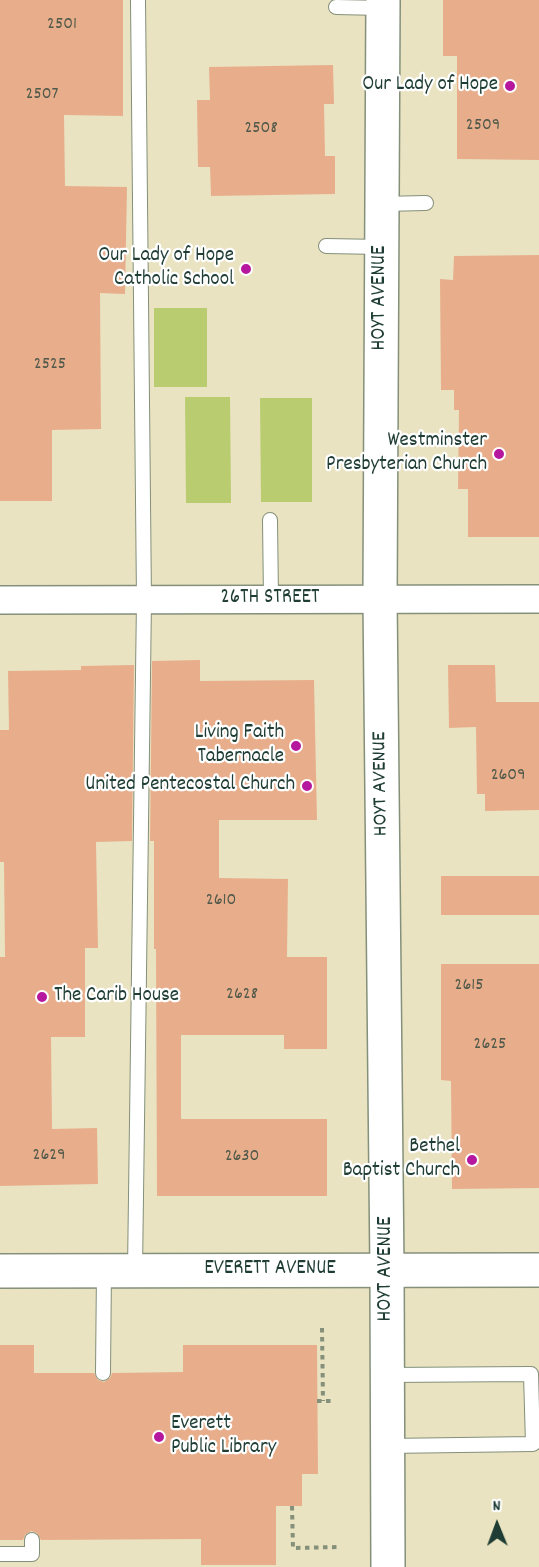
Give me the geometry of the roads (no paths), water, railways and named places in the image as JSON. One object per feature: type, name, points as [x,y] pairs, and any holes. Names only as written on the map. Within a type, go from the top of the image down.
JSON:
[{"type":"street","name":"HOYT AVENUE","points":[[382,4],[380,598],[388,1567]]},
{"type":"street","name":"26TH STREET","points":[[0,600],[539,599]]},
{"type":"street","name":"EVERETT AVENUE","points":[[0,1270],[539,1270]]},
{"type":"lane","points":[[103,1373],[120,1270],[144,600],[138,0]]},
{"type":"lane","points":[[336,7],[382,4]]},
{"type":"lane","points":[[382,204],[426,203]]},
{"type":"lane","points":[[326,246],[381,247]]},
{"type":"lane","points":[[270,520],[271,599]]},
{"type":"lane","points":[[387,1375],[531,1374],[532,1444],[387,1446]]},
{"type":"lane","points":[[0,1554],[32,1554],[32,1540]]},
{"type":"place","name":"Our Lady of Hope","points":[[510,86]]},
{"type":"place","name":"Our Lady of Hope Catholic School","points":[[246,269]]},
{"type":"place","name":"Westminster Presbyterian Church","points":[[499,454]]},
{"type":"place","name":"Living Faith Tabernacle","points":[[296,746]]},
{"type":"place","name":"United Pentecostal Church","points":[[307,786]]},
{"type":"place","name":"The Carib House","points":[[42,997]]},
{"type":"place","name":"Bethel Baptist Church","points":[[472,1160]]},
{"type":"place","name":"Everett Public Library","points":[[159,1437]]}]
